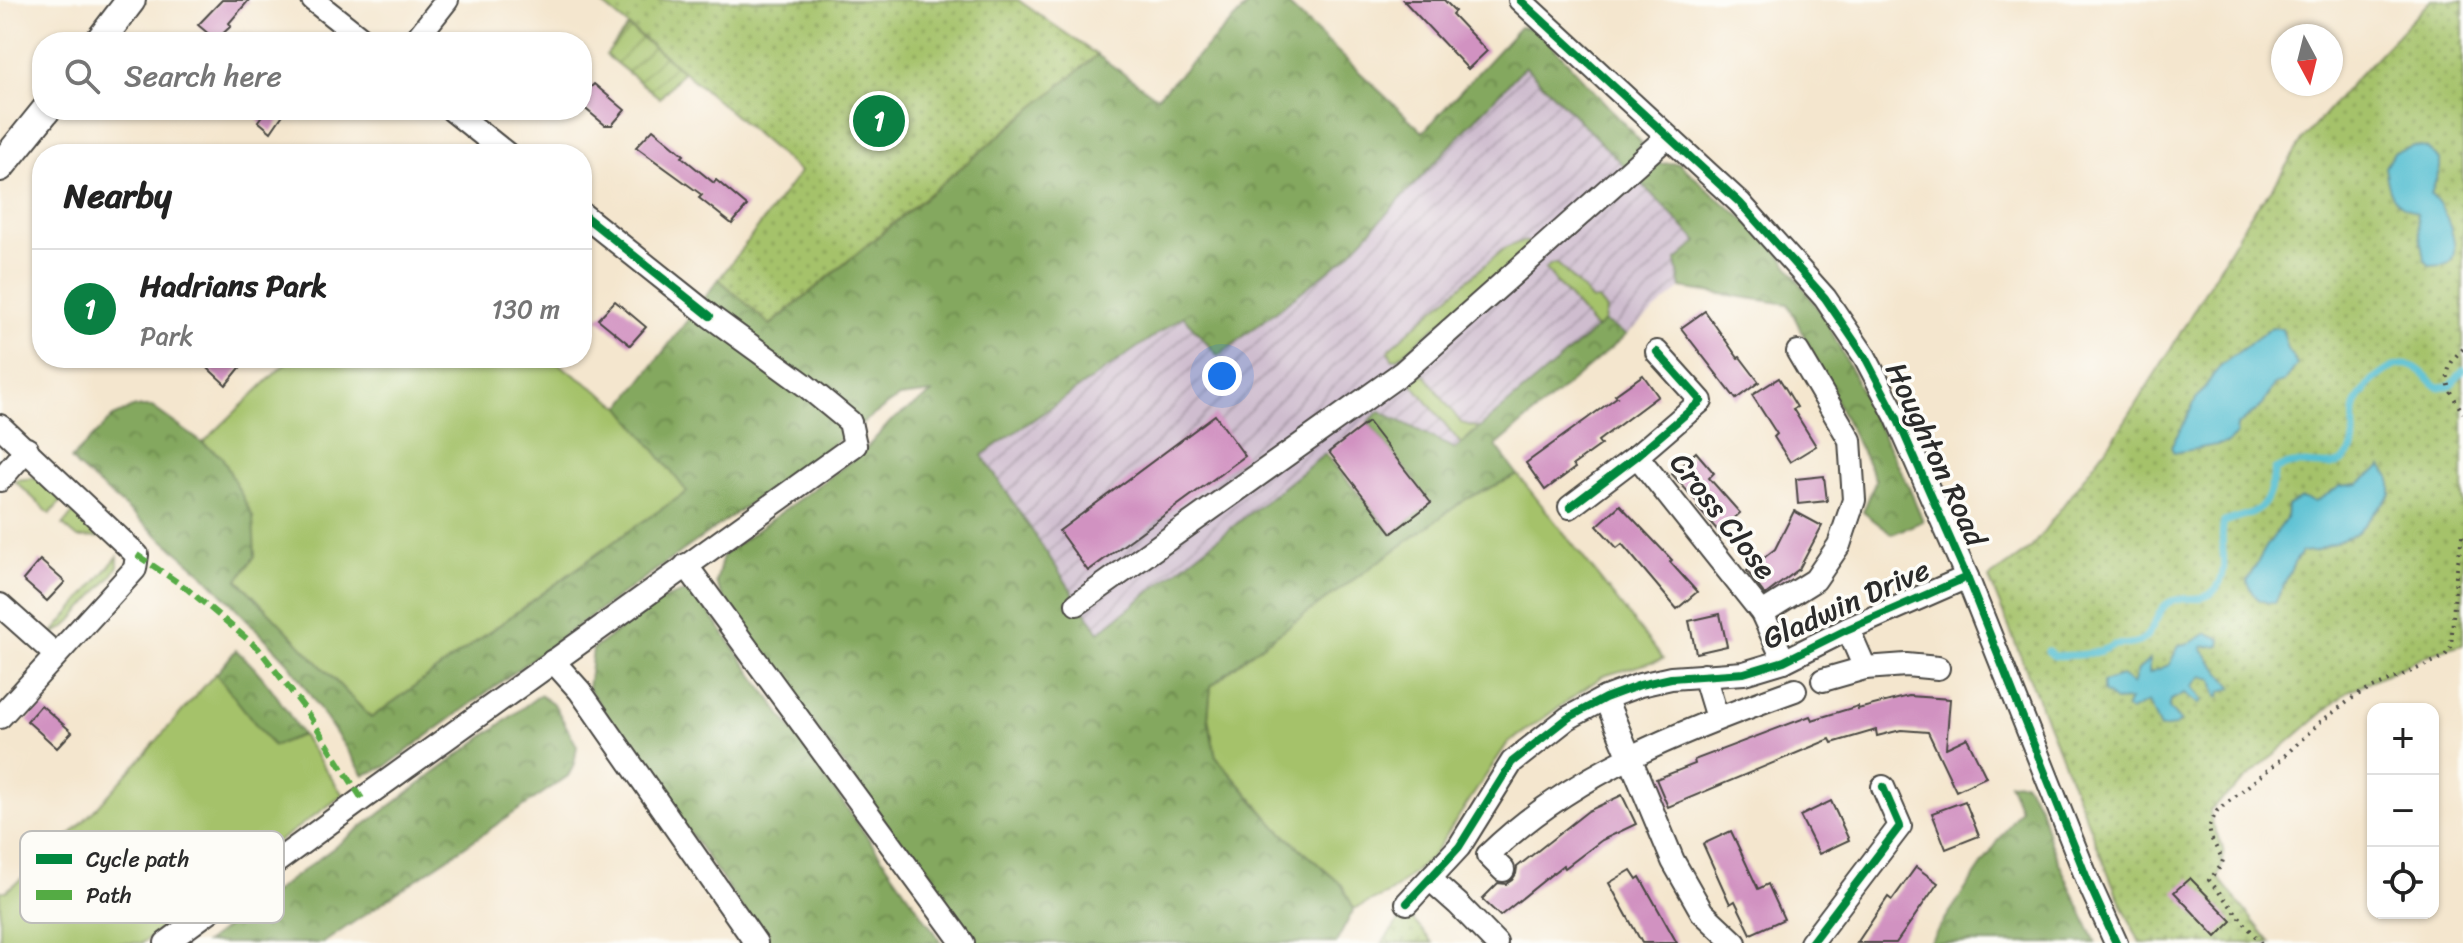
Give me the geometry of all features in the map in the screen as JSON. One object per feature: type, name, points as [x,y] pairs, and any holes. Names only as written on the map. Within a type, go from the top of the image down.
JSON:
[{"type":"main road","points":[[107,32],[131,0]]},
{"type":"main road","points":[[0,167],[38,120]]},
{"type":"street","points":[[313,0],[353,32]]},
{"type":"street","points":[[422,32],[447,0]]},
{"type":"street","name":"Houghton Road","points":[[1520,0],[1740,203],[1825,298],[1865,357],[1897,418],[1967,577],[2088,881],[2116,943]]},
{"type":"street","points":[[464,120],[494,144]]},
{"type":"street","points":[[1077,604],[1403,372],[1667,137]]},
{"type":"street","points":[[284,858],[855,445],[850,422],[592,222]]},
{"type":"street","points":[[1570,507],[1637,456],[1701,401],[1657,352]]},
{"type":"street","name":"Cross Close","points":[[1762,613],[1815,580],[1839,545],[1854,500],[1850,440],[1798,352]]},
{"type":"street","points":[[0,426],[137,555],[135,569],[0,717]]},
{"type":"street","points":[[0,480],[27,449]]},
{"type":"street","name":"Cross Close","points":[[1637,456],[1762,613],[1784,661]]},
{"type":"street","points":[[686,565],[963,943]]},
{"type":"street","name":"Gladwin Drive","points":[[1407,903],[1459,847],[1512,762],[1568,718],[1605,698],[1640,685],[1671,678],[1744,673],[1784,661],[1967,577]]},
{"type":"street","points":[[0,605],[56,655]]},
{"type":"street","points":[[1848,629],[1865,668]]},
{"type":"street","points":[[553,661],[580,691],[756,943]]},
{"type":"street","points":[[1823,680],[1865,668],[1906,665],[1938,668]]},
{"type":"street","points":[[1704,675],[1717,718]]},
{"type":"street","points":[[1503,870],[1488,855],[1513,830],[1545,806],[1630,757],[1717,718],[1795,690]]},
{"type":"street","points":[[1605,698],[1673,861],[1702,912],[1735,943]]},
{"type":"street","points":[[1811,943],[1900,826],[1883,787]]},
{"type":"street","points":[[1430,879],[1496,943]]},
{"type":"street","points":[[169,942],[195,923]]},
{"type":"path","points":[[2463,349],[2455,356],[2447,372],[2447,382],[2463,413]]},
{"type":"path","points":[[2261,943],[2209,880],[2223,860],[2211,838],[2209,827],[2217,811],[2279,761],[2319,723],[2357,695],[2444,657],[2451,647],[2463,530]]},
{"type":"shaded area","points":[[1526,66],[1698,242],[1676,261],[1681,288],[1626,335],[1604,322],[1455,449],[1380,411],[1099,632],[982,455],[1184,315],[1219,356],[1346,257]]},
{"type":"green space","points":[[597,0],[1018,0],[1097,55],[770,325],[719,279],[800,172]]},
{"type":"green space","points":[[1253,0],[1283,0],[1423,132],[1520,27],[1537,29],[1642,143],[1626,168],[1525,66],[1346,257],[1218,356],[1183,316],[982,455],[1099,632],[1325,454],[1392,533],[1430,503],[1368,422],[1380,411],[1455,449],[1604,322],[1626,335],[1496,446],[1518,475],[1466,499],[1251,653],[1211,686],[1208,718],[1216,757],[1278,829],[1342,885],[1354,909],[1336,943],[973,943],[726,603],[716,583],[723,555],[862,453],[891,421],[933,393],[899,397],[385,767],[364,775],[288,662],[205,576],[71,459],[113,417],[133,407],[152,407],[222,457],[253,517],[255,556],[238,580],[371,718],[687,492],[621,407],[719,279],[771,325],[1097,55],[1157,97]]},
{"type":"green space","points":[[2431,0],[2463,0],[2463,644],[2437,651],[2348,691],[2210,810],[2224,856],[2218,877],[2271,943],[2140,943],[2116,892],[1989,578],[2031,548],[2118,432],[2250,215],[2273,187],[2303,139]]},
{"type":"green space","points":[[628,27],[683,71],[660,98],[606,55]]},
{"type":"green space","points":[[1679,163],[1770,240],[1826,320],[1923,521],[1892,534],[1863,512],[1876,480],[1788,304],[1681,288],[1676,261],[1698,242],[1638,180],[1655,164]]},
{"type":"green space","points":[[1522,241],[1536,244],[1398,358],[1392,359],[1389,351],[1392,346],[1503,249]]},
{"type":"green space","points":[[1557,263],[1592,300],[1598,300],[1606,310],[1604,322],[1596,329],[1545,269]]},
{"type":"green space","points":[[281,368],[564,368],[621,407],[688,492],[633,528],[371,718],[238,580],[222,457],[203,443]]},
{"type":"green space","points":[[1419,374],[1426,376],[1461,423],[1479,428],[1461,444],[1412,383]]},
{"type":"green space","points":[[1518,475],[1663,659],[1603,676],[1507,744],[1431,858],[1390,893],[1354,909],[1342,885],[1278,829],[1216,757],[1208,718],[1211,686],[1251,653],[1466,499]]},
{"type":"green space","points":[[35,478],[63,499],[50,514],[14,480]]},
{"type":"green space","points":[[75,510],[106,537],[78,538],[63,525]]},
{"type":"green space","points":[[118,556],[118,566],[111,577],[66,627],[51,635]]},
{"type":"green space","points":[[683,592],[696,594],[942,943],[767,943],[588,688],[593,649],[659,601]]},
{"type":"green space","points":[[236,650],[264,679],[302,735],[273,746],[216,674]]},
{"type":"green space","points":[[216,673],[272,745],[302,735],[343,795],[284,837],[284,831],[73,831]]},
{"type":"green space","points":[[540,695],[554,704],[577,746],[574,765],[568,776],[323,943],[205,943],[232,923],[284,923],[284,885]]},
{"type":"green space","points":[[2025,782],[2040,807],[2050,843],[2096,943],[1929,943],[2020,809],[2009,783]]},
{"type":"green space","points":[[20,879],[20,923],[168,923],[142,943],[0,943],[0,891],[6,891]]},
{"type":"green space","points":[[1406,912],[1433,943],[1382,943]]},
{"type":"water","points":[[2414,146],[2426,148],[2440,160],[2431,194],[2447,218],[2453,239],[2453,257],[2445,265],[2430,266],[2424,259],[2416,213],[2396,200],[2388,185],[2385,167],[2394,152]]},
{"type":"water","points":[[2272,327],[2282,329],[2297,365],[2284,382],[2274,385],[2263,405],[2237,426],[2236,435],[2227,443],[2174,453],[2171,447],[2196,399],[2221,365]]},
{"type":"water","points":[[2382,466],[2391,479],[2391,494],[2356,534],[2315,551],[2302,552],[2275,603],[2257,598],[2247,581],[2286,519],[2287,506],[2301,498],[2315,502],[2341,486],[2359,484]]},
{"type":"water","points":[[2207,633],[2221,639],[2220,645],[2203,647],[2203,650],[2233,688],[2221,691],[2217,697],[2213,679],[2202,676],[2192,686],[2202,700],[2199,704],[2185,693],[2171,700],[2169,708],[2181,722],[2175,726],[2160,728],[2148,702],[2130,711],[2125,709],[2130,700],[2115,701],[2103,692],[2103,682],[2121,676],[2133,684],[2138,670],[2149,660],[2149,673],[2169,665],[2179,645],[2190,643]]},
{"type":"building","points":[[222,0],[249,0],[225,32],[206,32],[198,25]]},
{"type":"building","points":[[1403,0],[1444,0],[1455,11],[1452,14],[1487,51],[1468,69]]},
{"type":"building","points":[[594,84],[625,110],[612,125],[605,125],[592,114]]},
{"type":"building","points":[[259,120],[279,120],[271,132]]},
{"type":"building","points":[[653,129],[684,155],[682,157],[747,206],[732,224],[699,198],[702,195],[636,147]]},
{"type":"building","points":[[615,301],[646,327],[630,345],[598,319]]},
{"type":"building","points":[[1705,311],[1759,382],[1736,399],[1681,328]]},
{"type":"building","points":[[208,368],[240,368],[226,385]]},
{"type":"building","points":[[1643,375],[1658,396],[1598,441],[1601,445],[1545,490],[1526,463]]},
{"type":"building","points":[[1779,378],[1797,407],[1793,409],[1816,446],[1790,462],[1774,437],[1777,434],[1752,395]]},
{"type":"building","points":[[1215,415],[1245,456],[1088,571],[1059,531]]},
{"type":"building","points":[[1368,422],[1431,503],[1392,533],[1329,452]]},
{"type":"building","points":[[1696,452],[1714,473],[1709,478],[1740,513],[1719,532],[1672,474]]},
{"type":"building","points":[[1824,476],[1827,501],[1798,504],[1796,479]]},
{"type":"building","points":[[1620,505],[1672,560],[1670,562],[1697,592],[1677,609],[1622,544],[1617,548],[1597,526]]},
{"type":"building","points":[[1794,511],[1822,526],[1799,569],[1765,595],[1747,571],[1775,549]]},
{"type":"building","points":[[40,560],[65,582],[47,601],[23,580]]},
{"type":"building","points":[[1720,614],[1727,646],[1696,653],[1689,621]]},
{"type":"building","points":[[1909,696],[1950,699],[1946,748],[1967,738],[1986,777],[1956,791],[1928,732],[1901,730],[1877,736],[1876,730],[1832,743],[1830,739],[1668,807],[1656,779],[1695,764],[1694,760],[1810,716],[1812,720],[1858,706],[1858,709]]},
{"type":"building","points":[[41,705],[72,732],[57,748],[27,721]]},
{"type":"building","points":[[1622,795],[1636,824],[1602,840],[1565,868],[1563,865],[1500,916],[1482,899],[1498,883],[1506,884],[1512,880],[1517,867],[1588,811]]},
{"type":"building","points":[[1831,801],[1849,840],[1819,854],[1800,816]]},
{"type":"building","points":[[1965,801],[1979,836],[1946,849],[1932,813]]},
{"type":"building","points":[[1731,831],[1758,889],[1768,884],[1784,919],[1751,934],[1735,901],[1730,904],[1703,844]]},
{"type":"building","points":[[1916,867],[1938,883],[1896,943],[1857,943],[1888,897],[1892,900]]},
{"type":"building","points":[[1631,870],[1637,879],[1640,877],[1677,943],[1642,943],[1609,883]]},
{"type":"building","points":[[2190,878],[2232,921],[2216,937],[2174,892]]},
{"type":"waterway","points":[[2048,651],[2054,656],[2086,654],[2114,645],[2136,643],[2151,630],[2167,604],[2211,594],[2223,575],[2224,522],[2261,507],[2269,494],[2275,470],[2293,464],[2335,464],[2346,458],[2353,445],[2356,404],[2372,382],[2389,370],[2406,365],[2417,369],[2438,387],[2451,386],[2463,370]]},
{"type":"marked path","points":[[137,555],[186,588],[258,648],[305,709],[362,799]]},
{"type":"cycle path","points":[[1520,0],[1740,203],[1825,298],[1865,357],[1897,418],[1967,577],[2088,881],[2116,943]]},
{"type":"cycle path","points":[[592,222],[710,316]]},
{"type":"cycle path","points":[[1570,507],[1637,456],[1701,401],[1657,352]]},
{"type":"cycle path","points":[[1407,903],[1459,847],[1512,762],[1568,718],[1605,698],[1640,685],[1671,678],[1744,673],[1784,661],[1967,577]]},
{"type":"cycle path","points":[[1811,943],[1900,826],[1883,787]]},
{"type":"place","name":"Hadrians Park","points":[[879,121]]}]
